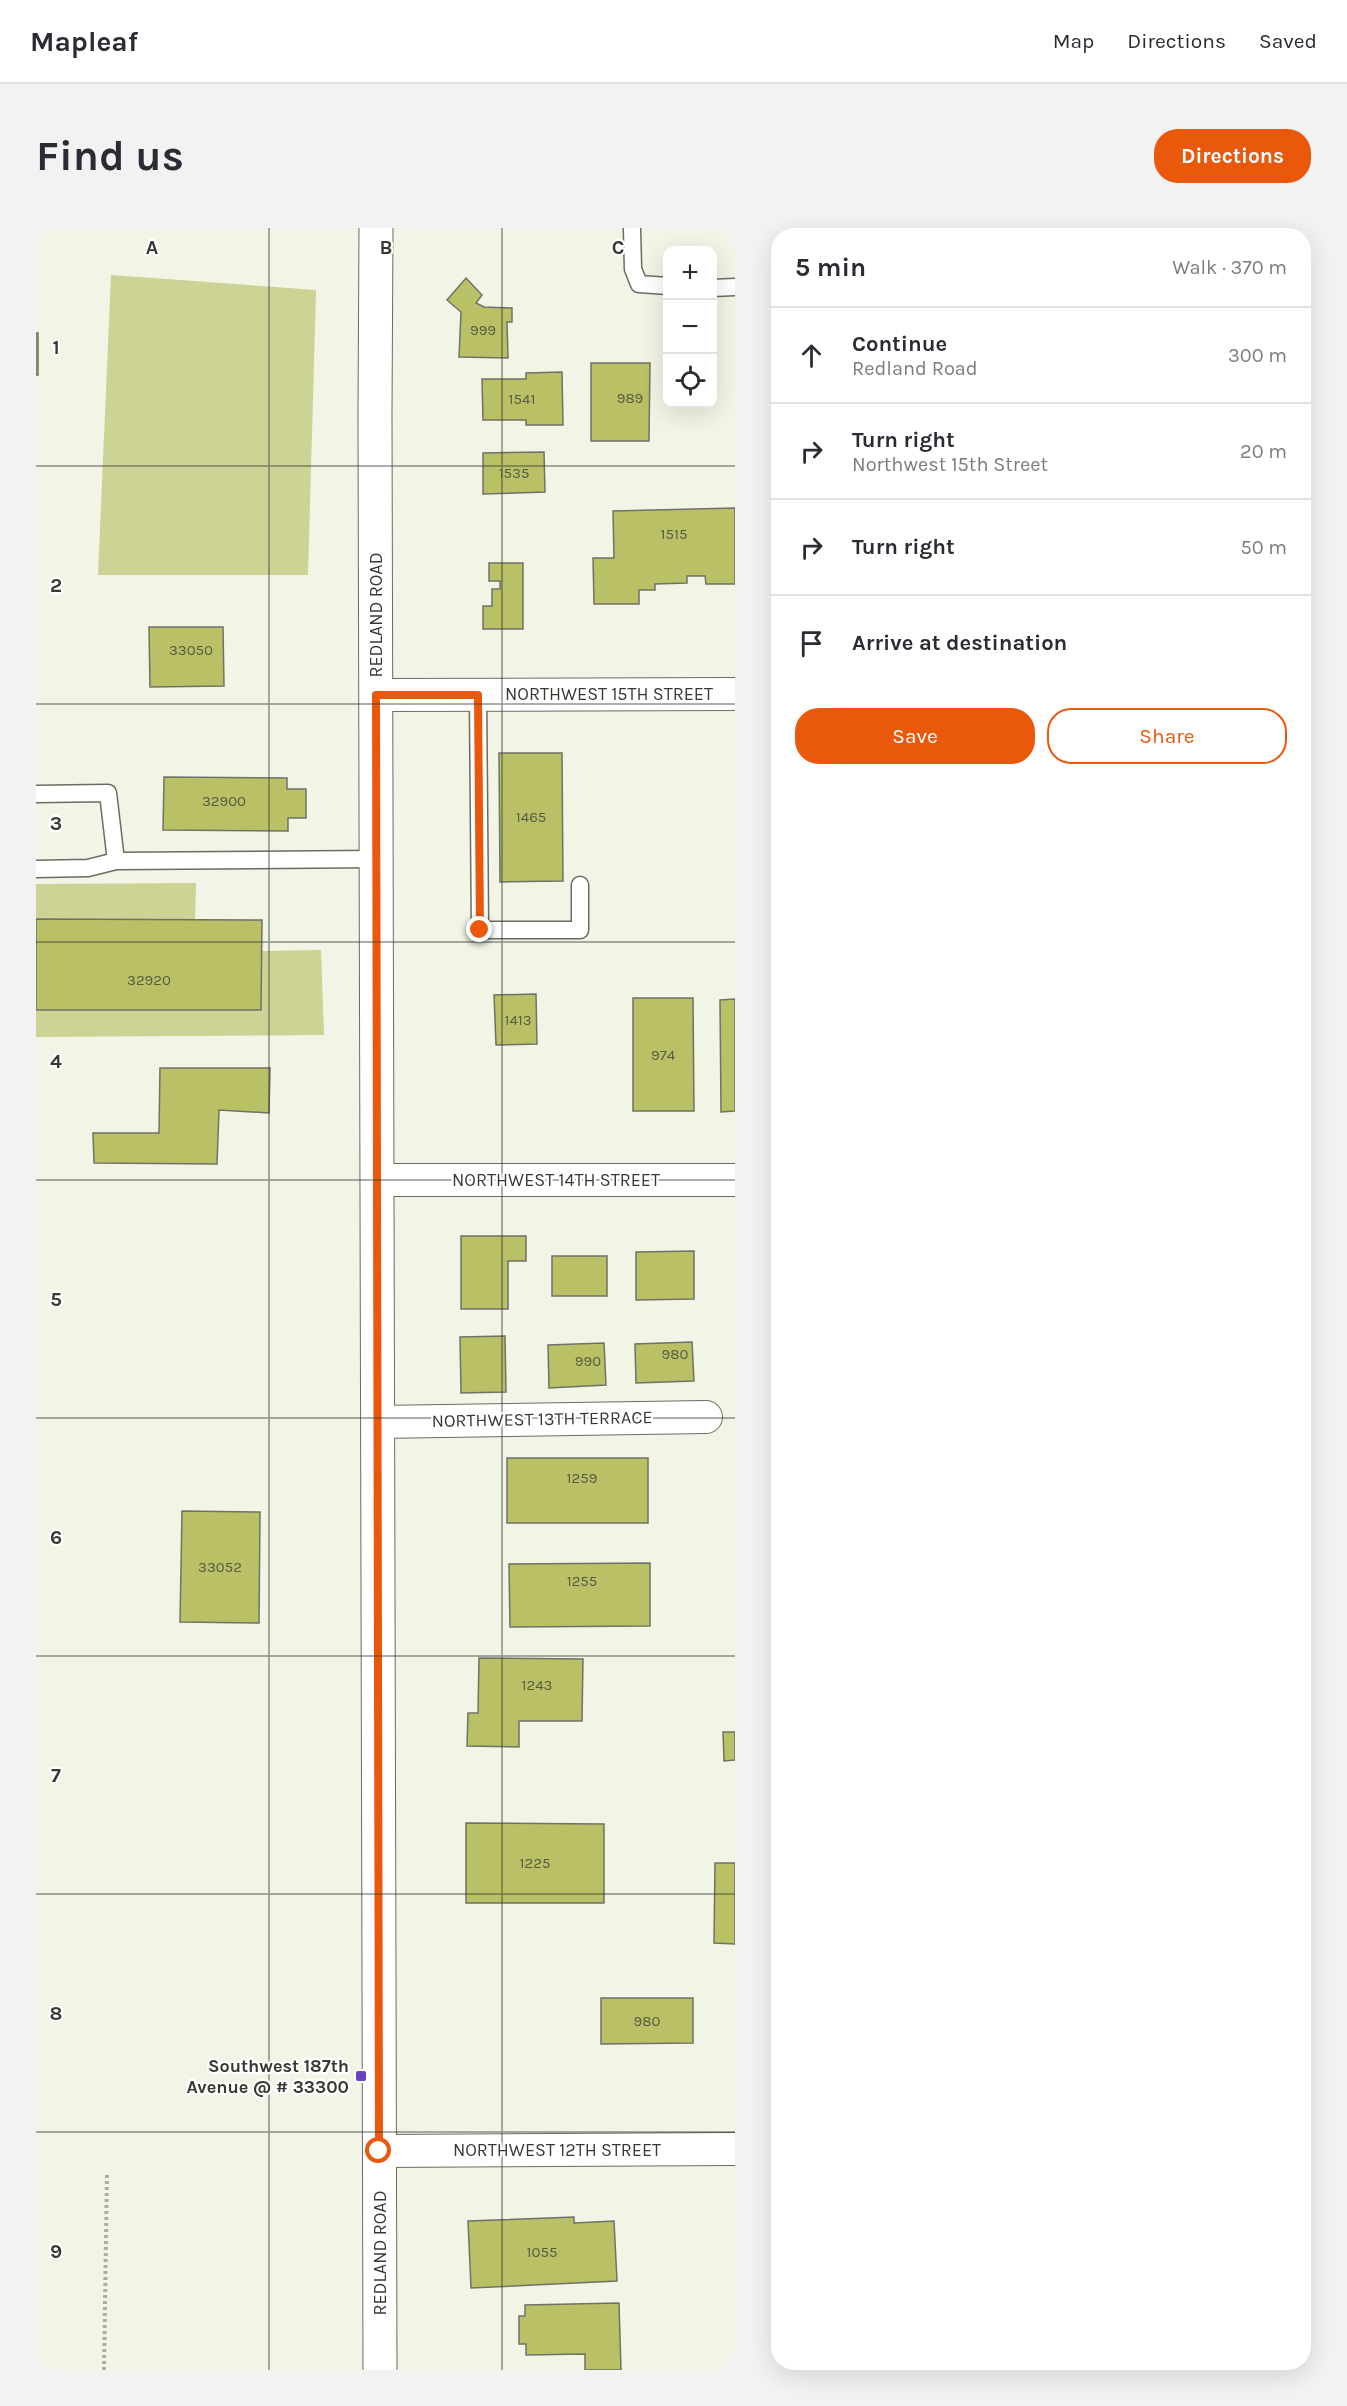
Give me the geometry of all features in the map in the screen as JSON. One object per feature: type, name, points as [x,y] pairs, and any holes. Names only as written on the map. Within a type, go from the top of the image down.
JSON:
[{"type":"street","name":"REDLAND ROAD","points":[[376,228],[380,2370]]},
{"type":"street","name":"NORTHWEST 15TH STREET","points":[[376,695],[735,694]]},
{"type":"street","name":"NORTHWEST 14TH STREET","points":[[377,1180],[735,1180]]},
{"type":"street","name":"NORTHWEST 13TH TERRACE","points":[[378,1422],[706,1417]]},
{"type":"street","name":"NORTHWEST 12TH STREET","points":[[379,2151],[735,2149]]},
{"type":"lane","points":[[632,228],[633,269],[639,284],[663,286]]},
{"type":"lane","points":[[717,288],[735,287]]},
{"type":"lane","points":[[478,695],[480,930],[580,930],[580,885]]},
{"type":"lane","points":[[36,794],[108,793],[116,861]]},
{"type":"lane","points":[[36,869],[88,868],[116,861],[376,859]]},
{"type":"path","points":[[104,2370],[106,2173]]},
{"type":"green space","points":[[111,275],[316,290],[308,575],[98,575]]},
{"type":"green space","points":[[196,883],[195,919],[36,919],[36,884]]},
{"type":"green space","points":[[321,950],[324,1035],[36,1037],[36,1010],[261,1010],[262,951]]},
{"type":"building","points":[[466,278],[482,295],[476,303],[484,307],[512,308],[512,322],[507,322],[508,358],[459,357],[461,312],[447,300]]},
{"type":"building","points":[[36,333],[38,333],[38,375],[36,375]]},
{"type":"building","points":[[591,363],[650,363],[649,441],[591,441]]},
{"type":"building","points":[[562,372],[563,425],[526,425],[526,420],[483,420],[482,379],[526,379],[526,373]]},
{"type":"building","points":[[544,452],[545,492],[483,494],[483,453]]},
{"type":"building","points":[[735,508],[735,584],[706,584],[705,576],[687,576],[687,583],[655,584],[655,590],[639,590],[639,604],[594,604],[593,558],[614,558],[613,511]]},
{"type":"building","points":[[489,563],[523,563],[523,629],[483,629],[483,606],[492,606],[492,589],[500,589],[500,581],[489,581]]},
{"type":"building","points":[[149,627],[223,627],[224,686],[150,687]]},
{"type":"building","points":[[499,753],[562,753],[563,881],[500,882]]},
{"type":"building","points":[[164,777],[287,778],[287,789],[306,789],[306,818],[288,818],[288,831],[163,830]]},
{"type":"building","points":[[36,919],[262,920],[261,1010],[36,1010]]},
{"type":"building","points":[[536,994],[537,1044],[496,1045],[494,995]]},
{"type":"building","points":[[633,998],[693,998],[694,1111],[633,1111]]},
{"type":"building","points":[[735,999],[735,1111],[721,1112],[720,1000]]},
{"type":"building","points":[[160,1068],[270,1068],[269,1113],[219,1110],[217,1164],[94,1163],[93,1133],[159,1133]]},
{"type":"building","points":[[461,1236],[526,1236],[526,1261],[508,1261],[508,1309],[461,1309]]},
{"type":"building","points":[[694,1251],[694,1299],[636,1300],[636,1252]]},
{"type":"building","points":[[552,1256],[607,1256],[607,1296],[552,1296]]},
{"type":"building","points":[[505,1336],[506,1392],[461,1393],[460,1337]]},
{"type":"building","points":[[692,1342],[694,1381],[636,1383],[635,1344]]},
{"type":"building","points":[[604,1343],[606,1385],[549,1388],[548,1345]]},
{"type":"building","points":[[507,1458],[648,1458],[648,1523],[507,1523]]},
{"type":"building","points":[[182,1511],[260,1512],[259,1623],[180,1622]]},
{"type":"building","points":[[650,1563],[650,1626],[510,1627],[509,1564]]},
{"type":"building","points":[[479,1658],[583,1659],[582,1721],[519,1721],[519,1747],[467,1746],[468,1713],[478,1713]]},
{"type":"building","points":[[723,1732],[735,1732],[735,1760],[724,1761]]},
{"type":"building","points":[[466,1823],[604,1824],[604,1903],[466,1903]]},
{"type":"building","points":[[715,1863],[735,1863],[735,1944],[714,1943]]},
{"type":"building","points":[[601,1998],[693,1998],[693,2043],[601,2044]]},
{"type":"building","points":[[574,2217],[574,2223],[614,2221],[617,2281],[471,2288],[468,2221]]},
{"type":"building","points":[[619,2303],[621,2370],[585,2370],[585,2354],[526,2355],[526,2344],[519,2344],[519,2316],[525,2316],[525,2305]]},
{"type":"place","name":"Southwest 187th Avenue @ # 33300","points":[[361,2076]]},
{"type":"route","points":[[379,2151],[376,695],[478,695],[480,930]]}]
